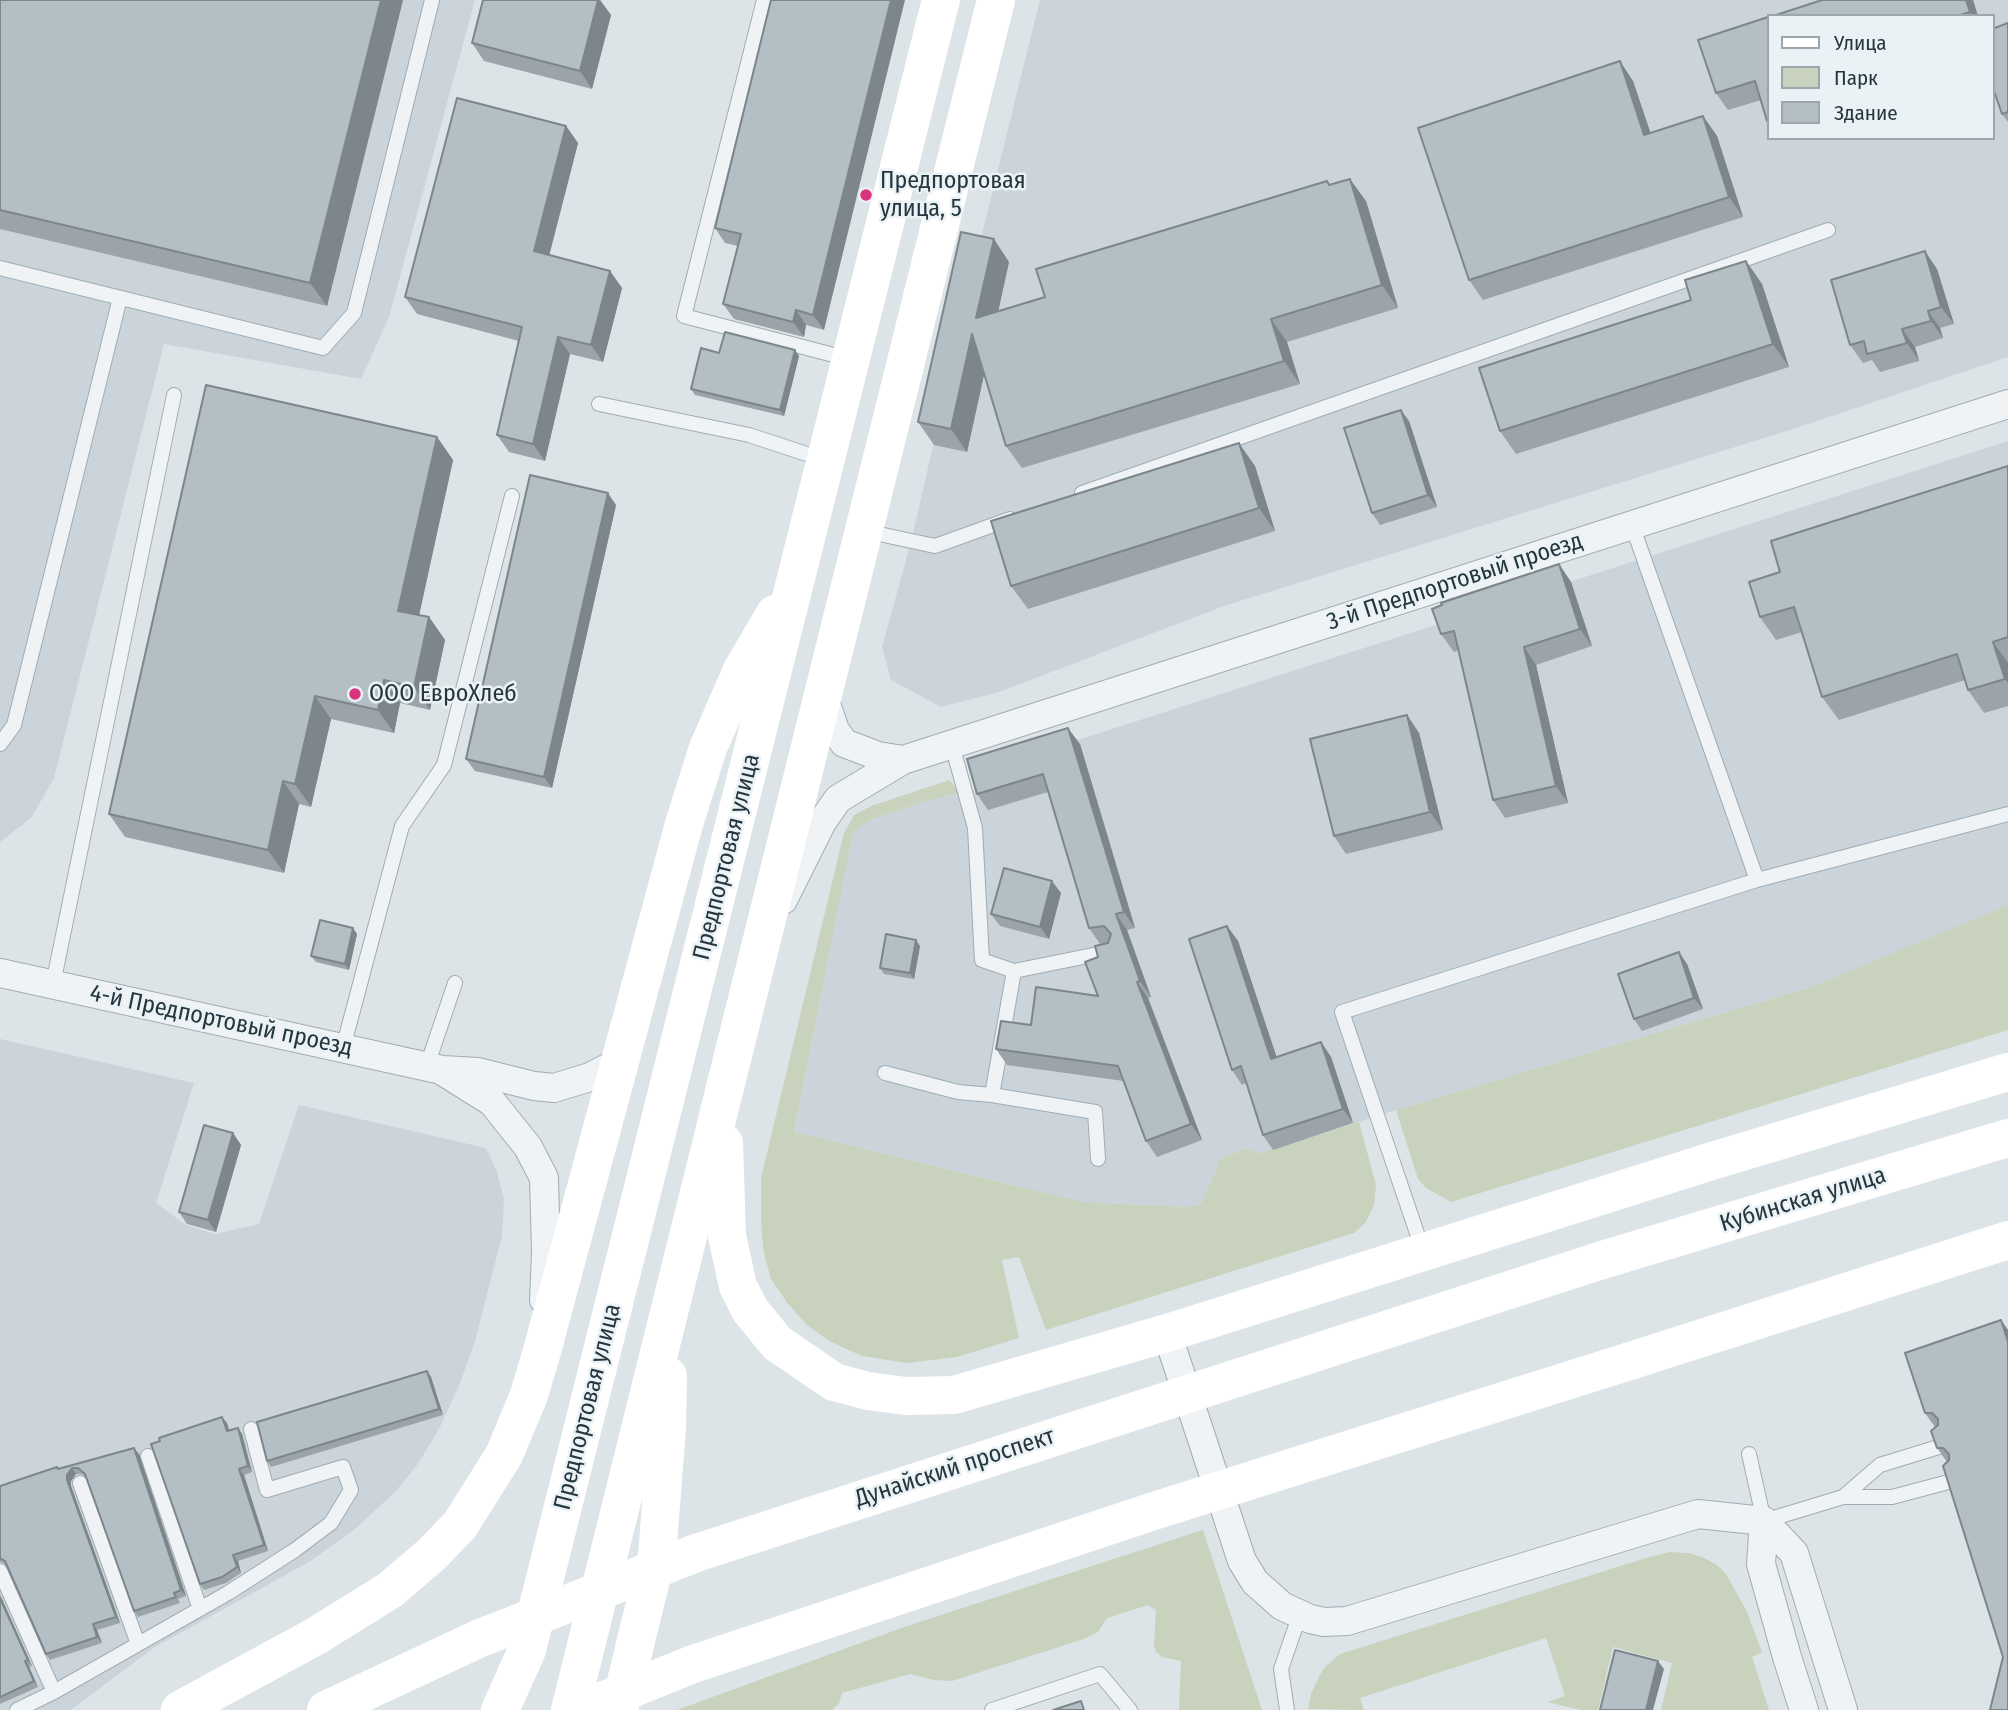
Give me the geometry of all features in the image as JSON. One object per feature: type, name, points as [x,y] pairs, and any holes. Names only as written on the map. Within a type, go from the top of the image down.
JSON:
[{"type":"main road","name":"Предпортовая улица","points":[[500,1710],[527,1650],[941,0]]},
{"type":"main road","points":[[570,1710],[996,0]]},
{"type":"main road","points":[[180,1710],[316,1636],[390,1590],[432,1554],[460,1525],[504,1455],[529,1395],[542,1351],[619,1062],[708,748],[742,670],[796,579]]},
{"type":"main road","points":[[723,1096],[727,1236],[738,1286],[750,1310],[777,1343],[834,1382],[867,1391],[906,1396],[954,1395],[1167,1334],[1712,1161],[2008,1072]]},
{"type":"main road","name":"Кубинская улица","points":[[1599,1261],[2008,1138]]},
{"type":"main road","points":[[579,1710],[706,1659],[1160,1509],[2008,1240]]},
{"type":"main road","name":"Дунайский проспект","points":[[326,1710],[478,1639],[696,1553],[1599,1261]]},
{"type":"main road","points":[[619,1710],[657,1555],[667,1429],[669,1307]]},
{"type":"street","name":"3-й Предпортовый проезд","points":[[760,945],[822,822],[838,799],[903,760],[2008,404]]},
{"type":"street","name":"3-й Предпортовый проезд","points":[[823,695],[835,730],[845,743],[869,754],[903,760]]},
{"type":"street","name":"4-й Предпортовый проезд","points":[[0,973],[434,1068]]},
{"type":"street","points":[[434,1068],[478,1072],[534,1086],[554,1088],[590,1077],[619,1062]]},
{"type":"street","points":[[434,1068],[492,1102],[528,1147],[544,1178],[546,1253],[542,1351]]},
{"type":"street","points":[[1167,1334],[1242,1561],[1255,1582],[1282,1606],[1324,1622],[1347,1621],[1698,1514],[1764,1521],[1794,1553],[1843,1710]]},
{"type":"street","points":[[1764,1521],[1761,1564],[1804,1710]]},
{"type":"lane","points":[[0,268],[324,348],[354,313],[432,0]]},
{"type":"lane","points":[[764,0],[684,316],[851,359]]},
{"type":"lane","points":[[1064,499],[1828,230]]},
{"type":"lane","points":[[0,744],[14,725],[120,298]]},
{"type":"lane","points":[[53,984],[174,395]]},
{"type":"lane","points":[[599,404],[749,435],[826,461]]},
{"type":"lane","points":[[343,1048],[402,826],[444,765],[512,496]]},
{"type":"lane","points":[[864,531],[935,546],[1025,513]]},
{"type":"lane","points":[[1633,525],[1757,880]]},
{"type":"lane","points":[[952,745],[975,828],[982,960],[1014,971],[1113,951]]},
{"type":"lane","points":[[1423,1252],[1342,1012],[1757,880],[2008,814]]},
{"type":"lane","points":[[992,1095],[1014,971]]},
{"type":"lane","points":[[434,1068],[455,983]]},
{"type":"lane","points":[[885,1073],[958,1092],[1094,1112],[1098,1159]]},
{"type":"lane","points":[[17,1710],[54,1692],[200,1609],[296,1550],[331,1523],[351,1490],[344,1466],[267,1490],[251,1429]]},
{"type":"lane","points":[[1843,1497],[1880,1465],[1945,1445]]},
{"type":"lane","points":[[1749,1454],[1764,1521],[1843,1497],[1892,1497],[1956,1480]]},
{"type":"lane","points":[[148,1456],[200,1609]]},
{"type":"lane","points":[[80,1483],[138,1644]]},
{"type":"lane","points":[[0,1571],[54,1692]]},
{"type":"lane","points":[[1287,1710],[1281,1669],[1300,1614]]},
{"type":"lane","points":[[992,1710],[1100,1674],[1130,1710]]},
{"type":"shaded area","points":[[0,0],[475,0],[389,317],[361,379],[164,344],[54,778],[31,818],[0,842]]},
{"type":"shaded area","points":[[1040,0],[2008,0],[2008,357],[1793,429],[1224,606],[999,692],[941,707],[891,680],[882,647],[911,542],[977,254]]},
{"type":"shaded area","points":[[2008,441],[2008,905],[1808,988],[1396,1110],[1261,1153],[1246,1149],[1221,1158],[1201,1204],[1186,1207],[1083,1202],[794,1132],[852,838],[856,830],[870,820],[926,801],[977,790],[972,774]]},
{"type":"shaded area","points":[[0,1039],[194,1083],[156,1203],[186,1225],[215,1234],[259,1224],[299,1105],[486,1148],[497,1172],[504,1199],[502,1236],[475,1341],[460,1383],[441,1425],[418,1464],[395,1492],[355,1529],[309,1562],[155,1647],[71,1710],[0,1710]]},
{"type":"green space","points":[[949,780],[961,793],[926,801],[870,820],[856,830],[852,838],[794,1132],[1083,1202],[1186,1207],[1201,1204],[1221,1158],[1246,1149],[1261,1153],[1359,1122],[1376,1185],[1374,1205],[1366,1222],[1354,1233],[1046,1330],[1019,1257],[1002,1260],[1019,1338],[957,1357],[907,1363],[862,1356],[829,1341],[808,1326],[788,1304],[771,1279],[764,1254],[761,1178],[844,833],[854,815],[871,806]]},
{"type":"green space","points":[[2008,905],[2008,1030],[1451,1202],[1426,1188],[1418,1179],[1396,1110],[1808,988]]},
{"type":"green space","points":[[1203,1530],[1262,1710],[1179,1710],[1181,1661],[1162,1657],[1156,1652],[1156,1610],[1148,1605],[1107,1618],[1098,1632],[1084,1639],[952,1681],[910,1674],[842,1693],[839,1703],[832,1710],[677,1710],[907,1626]]},
{"type":"green space","points":[[1670,1552],[1702,1557],[1717,1565],[1726,1574],[1747,1612],[1762,1652],[1752,1657],[1769,1710],[1661,1710],[1672,1663],[1613,1647],[1598,1710],[1581,1710],[1547,1702],[1565,1696],[1546,1638],[1360,1698],[1364,1710],[1308,1709],[1311,1694],[1324,1668],[1340,1654]]},
{"type":"building","points":[[0,0],[381,0],[310,283],[0,210]]},
{"type":"building","points":[[483,0],[598,0],[580,71],[472,43]]},
{"type":"building","points":[[771,0],[891,0],[813,315],[796,310],[793,322],[723,304],[741,234],[715,228]]},
{"type":"building","points":[[1822,0],[1966,0],[1970,12],[1964,14],[1779,14]]},
{"type":"building","points":[[1766,18],[1766,118],[1755,81],[1716,93],[1698,40]]},
{"type":"building","points":[[2008,23],[2008,112],[2002,114],[1994,91],[1994,28]]},
{"type":"building","points":[[1620,61],[1644,135],[1703,116],[1729,197],[1469,280],[1418,128]]},
{"type":"building","points":[[457,98],[566,126],[534,251],[610,271],[591,345],[558,337],[533,444],[497,435],[522,327],[405,297]]},
{"type":"building","points":[[1350,179],[1382,285],[1271,319],[1284,361],[1006,446],[972,334],[951,429],[918,422],[961,232],[994,239],[976,318],[1045,297],[1036,269],[1327,181],[1329,185]]},
{"type":"building","points":[[1925,251],[1941,307],[1928,311],[1931,321],[1902,329],[1907,343],[1867,354],[1864,341],[1850,345],[1831,280]]},
{"type":"building","points":[[1746,261],[1773,344],[1500,431],[1479,368],[1691,300],[1685,280]]},
{"type":"building","points":[[725,332],[795,350],[780,410],[691,389],[701,348],[719,353]]},
{"type":"building","points":[[206,385],[437,437],[398,611],[429,617],[414,687],[384,680],[378,710],[315,696],[295,784],[283,781],[268,850],[109,814]]},
{"type":"building","points":[[1401,410],[1428,495],[1372,513],[1344,428]]},
{"type":"building","points":[[1239,443],[1259,508],[1011,586],[991,521]]},
{"type":"building","points":[[2008,466],[2008,637],[1993,642],[2005,679],[1968,690],[1957,654],[1822,697],[1794,607],[1760,617],[1749,582],[1780,572],[1771,541]]},
{"type":"building","points":[[530,475],[608,493],[544,777],[466,759]]},
{"type":"building","points":[[1559,564],[1580,629],[1524,647],[1556,786],[1493,800],[1454,631],[1441,634],[1432,609],[1442,605],[1441,603]]},
{"type":"building","points":[[1407,715],[1430,812],[1334,836],[1310,739]]},
{"type":"building","points":[[1068,728],[1124,912],[1116,914],[1140,981],[1137,982],[1191,1124],[1146,1141],[1118,1066],[996,1049],[1001,1021],[1031,1025],[1036,987],[1098,996],[1085,962],[1098,957],[1095,946],[1108,943],[1111,934],[1104,926],[1089,928],[1043,774],[977,794],[967,759]]},
{"type":"building","points":[[1004,868],[1052,881],[1040,927],[991,914]]},
{"type":"building","points":[[320,920],[353,928],[345,964],[311,956]]},
{"type":"building","points":[[1227,926],[1271,1059],[1321,1042],[1343,1109],[1263,1135],[1241,1066],[1232,1070],[1189,939]]},
{"type":"building","points":[[886,934],[916,940],[910,973],[880,968]]},
{"type":"building","points":[[1679,952],[1694,998],[1634,1019],[1618,974]]},
{"type":"building","points":[[204,1125],[233,1133],[208,1220],[179,1212]]},
{"type":"building","points":[[2001,1320],[2008,1342],[2008,1710],[1990,1710],[2003,1657],[1943,1466],[1949,1460],[1949,1454],[1943,1448],[1937,1448],[1931,1431],[1938,1425],[1938,1419],[1932,1413],[1925,1413],[1905,1353]]},
{"type":"building","points":[[427,1371],[439,1409],[267,1461],[257,1422]]},
{"type":"building","points":[[222,1417],[227,1431],[238,1428],[248,1466],[239,1469],[264,1545],[233,1555],[237,1567],[222,1577],[200,1584],[151,1444],[160,1441],[159,1438]]},
{"type":"building","points":[[134,1448],[181,1590],[174,1593],[176,1597],[134,1611],[85,1474],[78,1468],[72,1468],[67,1480],[116,1617],[93,1624],[97,1637],[46,1654],[5,1561],[0,1558],[0,1486],[57,1467],[58,1469]]},
{"type":"building","points":[[0,1598],[28,1660],[25,1661],[34,1681],[0,1697]]},
{"type":"building","points":[[1615,1650],[1658,1661],[1646,1710],[1600,1710]]},
{"type":"building","points":[[1081,1701],[1084,1710],[1053,1710]]},
{"type":"place","name":"Предпортовая улица, 5","points":[[866,195]]},
{"type":"place","name":"ООО ЕвроХлеб","points":[[355,694]]}]
